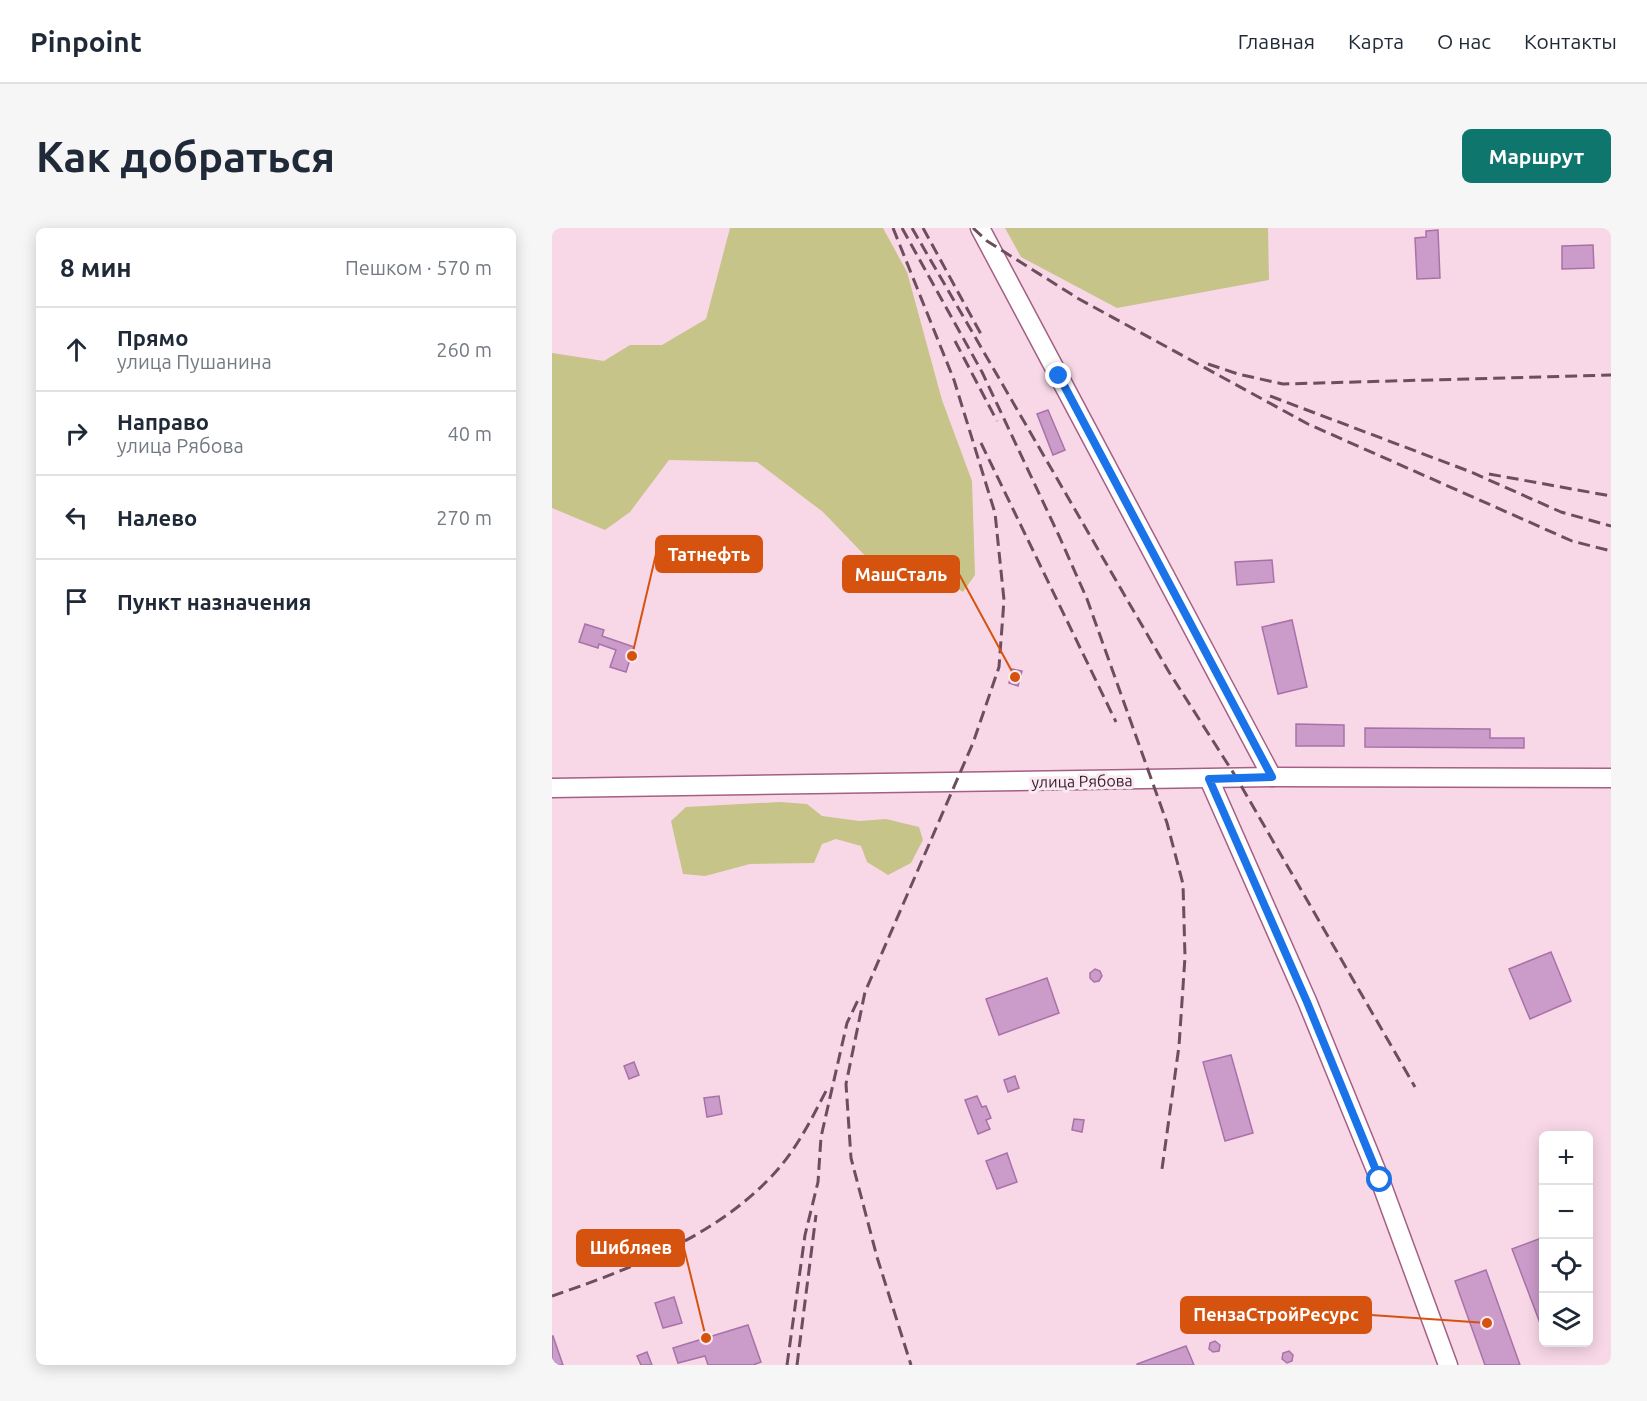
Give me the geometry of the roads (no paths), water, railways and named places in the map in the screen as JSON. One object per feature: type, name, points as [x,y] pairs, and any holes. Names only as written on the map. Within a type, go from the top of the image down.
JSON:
[{"type":"street","points":[[980,228],[1272,777]]},
{"type":"street","name":"улица Рябова","points":[[552,788],[1272,777],[1611,778]]},
{"type":"street","points":[[1209,779],[1307,1002],[1380,1180],[1448,1365]]},
{"type":"railway","points":[[893,228],[954,380],[995,513],[1004,600],[999,667],[973,743],[865,992],[846,1084],[851,1158],[877,1257],[911,1365]]},
{"type":"railway","points":[[902,228],[982,372],[1060,538],[1087,599],[1167,823],[1183,884],[1185,957],[1179,1046],[1162,1169]]},
{"type":"railway","points":[[912,228],[1169,672],[1236,777],[1415,1087]]},
{"type":"railway","points":[[923,228],[982,336]]},
{"type":"railway","points":[[973,228],[987,241],[1079,299],[1308,424],[1572,541],[1611,551]]},
{"type":"railway","points":[[955,341],[997,421]]},
{"type":"railway","points":[[1208,364],[1238,374],[1283,384],[1611,375]]},
{"type":"railway","points":[[1270,396],[1471,472],[1561,512],[1611,526]]},
{"type":"railway","points":[[981,443],[1116,722]]},
{"type":"railway","points":[[1489,474],[1611,496]]},
{"type":"railway","points":[[787,1365],[805,1235],[818,1182],[821,1137],[847,1023],[859,998]]},
{"type":"railway","points":[[552,1296],[610,1275],[668,1250],[722,1219],[746,1200],[778,1169],[801,1137],[826,1091]]},
{"type":"railway","points":[[797,1365],[816,1215]]},
{"type":"place","name":"Татнефть","points":[[632,656]]},
{"type":"place","name":"МашСталь","points":[[1015,677]]},
{"type":"place","name":"ПензаСтройРесурс","points":[[1487,1323]]},
{"type":"place","name":"Шибляев","points":[[706,1338]]}]
